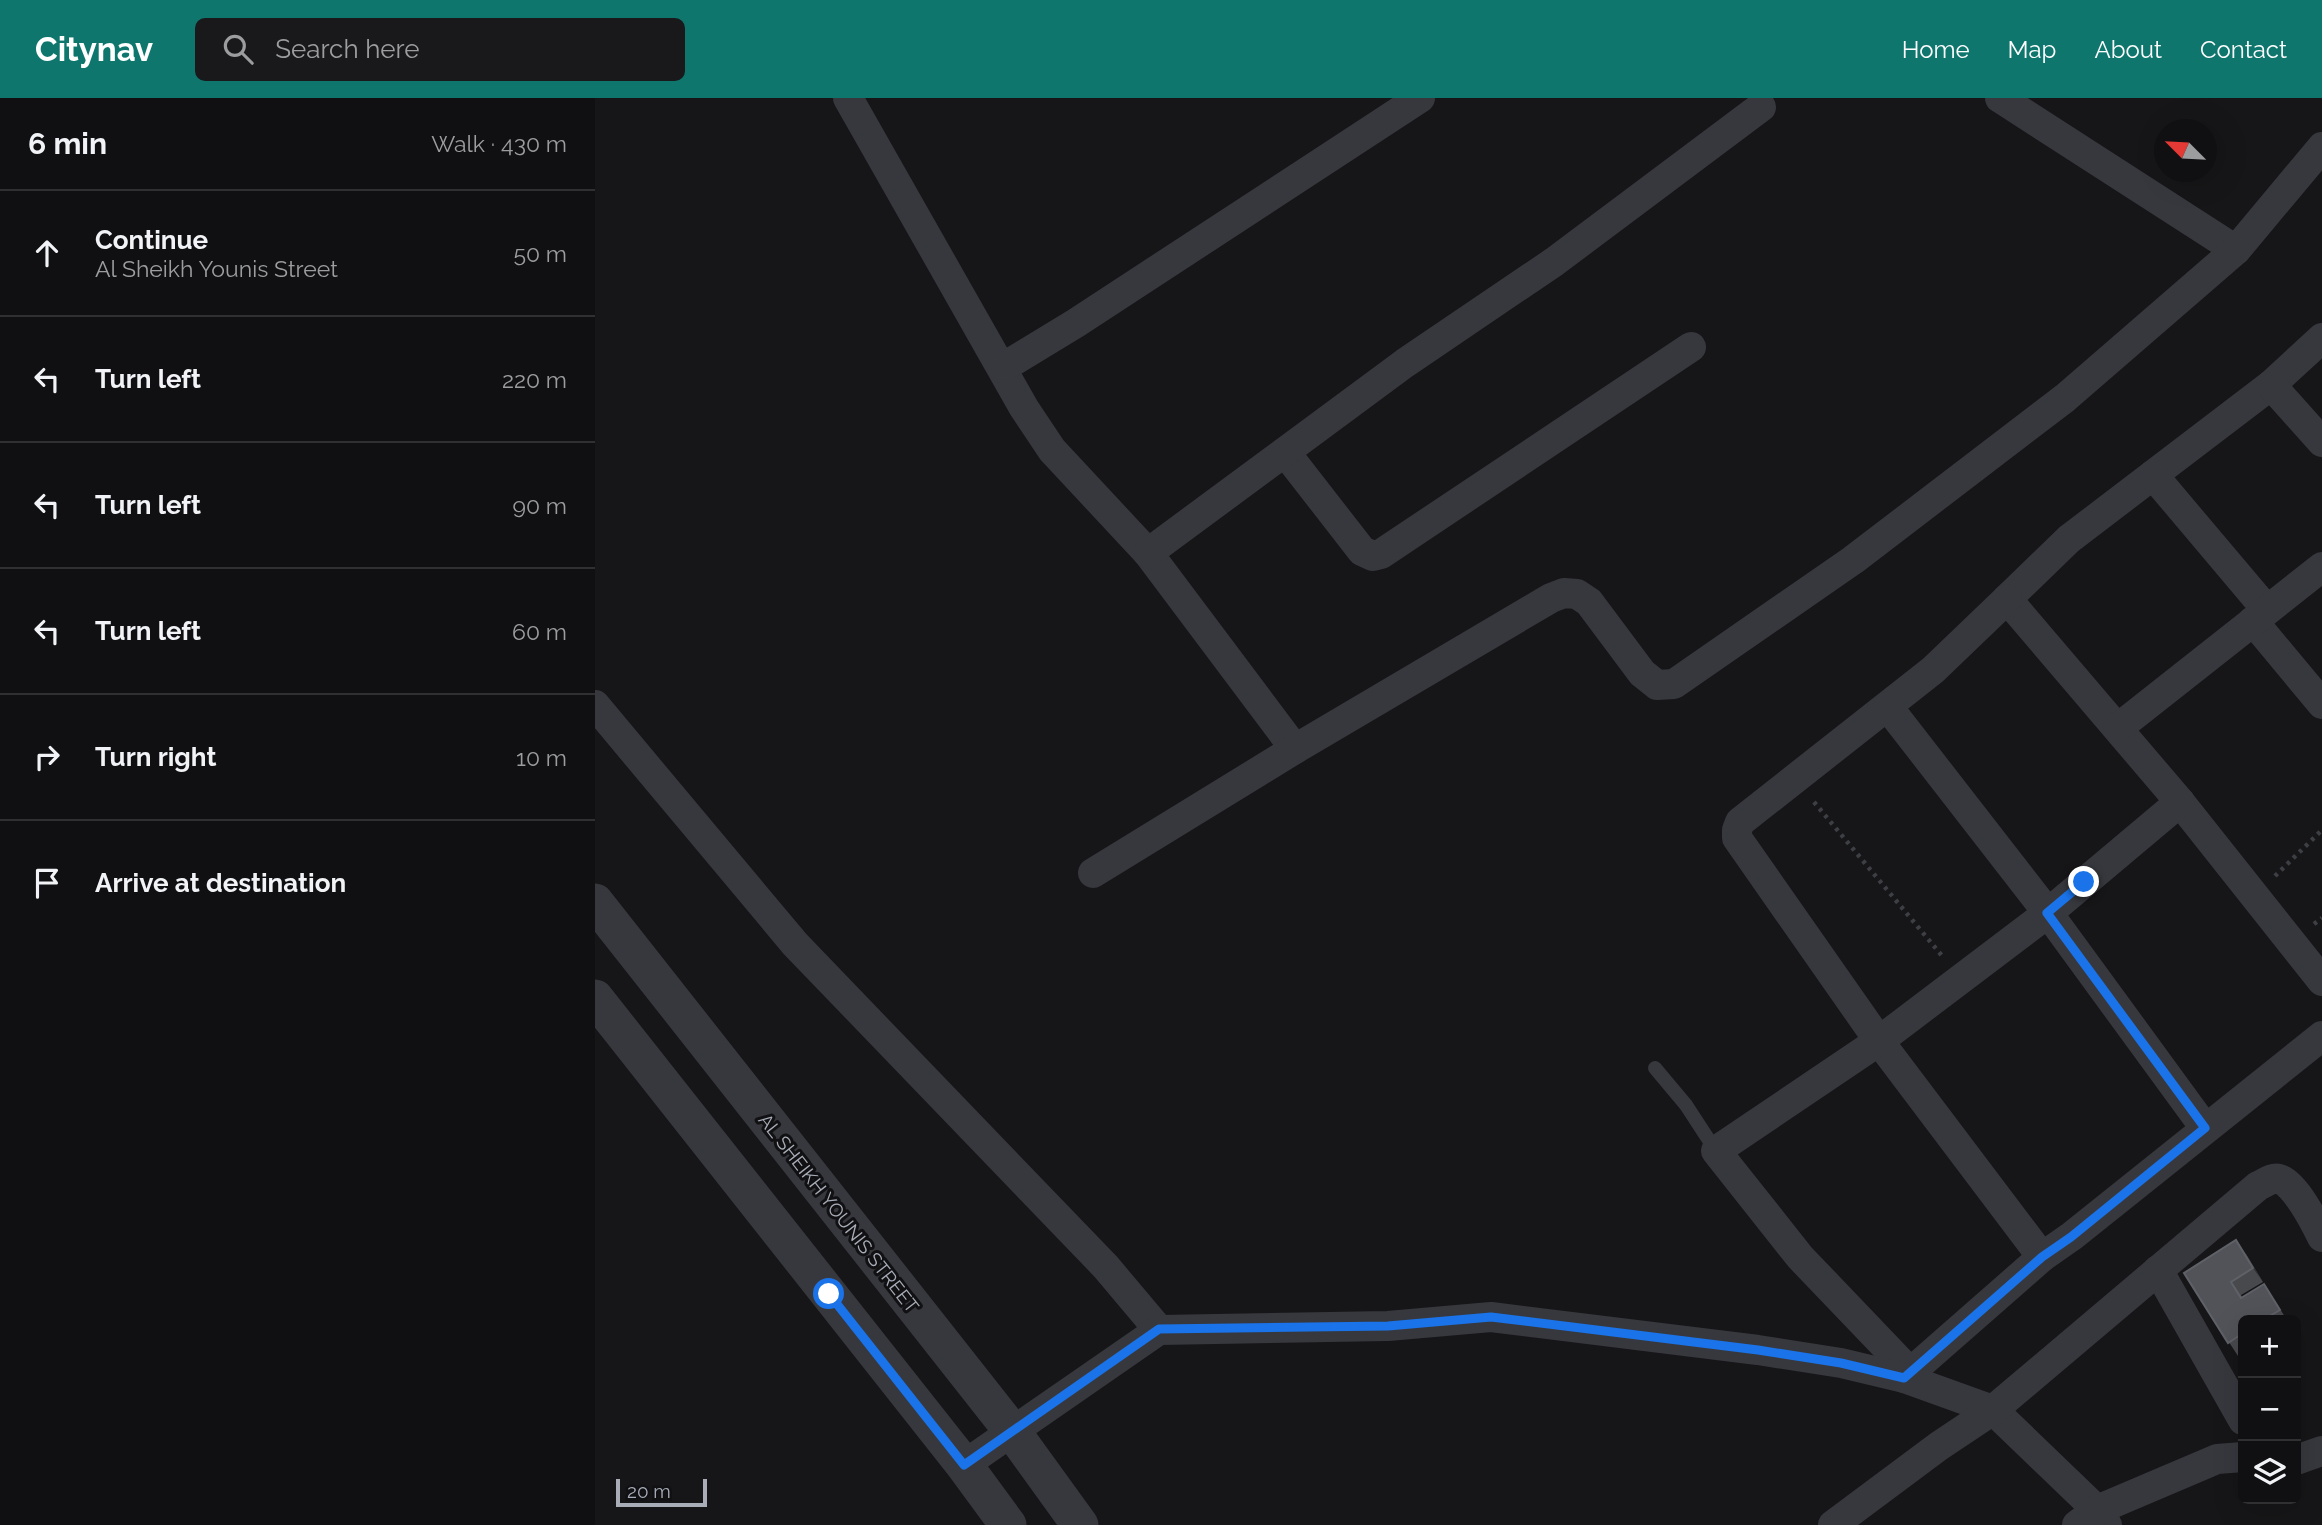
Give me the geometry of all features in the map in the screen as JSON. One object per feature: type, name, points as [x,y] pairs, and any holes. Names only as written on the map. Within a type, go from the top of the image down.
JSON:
[{"type":"street","points":[[848,98],[1024,408],[1052,450],[1148,553],[1295,749]]},
{"type":"street","points":[[1002,368],[1076,323],[1420,98]]},
{"type":"street","points":[[2000,98],[2236,250]]},
{"type":"street","points":[[1148,553],[1405,363],[1554,262],[1761,107]]},
{"type":"street","points":[[1093,873],[1295,749],[1551,598],[1564,593],[1577,594],[1589,603],[1642,673],[1657,685],[1674,684],[1853,559],[2065,398],[2236,250],[2322,147]]},
{"type":"street","points":[[2042,1257],[1879,1041],[1737,838],[1737,830],[1740,822],[1933,670],[2069,540],[2271,385],[2322,338]]},
{"type":"street","points":[[1285,452],[1362,551],[1373,556],[1381,554],[1691,347]]},
{"type":"street","points":[[2271,385],[2322,442]]},
{"type":"street","points":[[2153,475],[2260,615],[2322,704]]},
{"type":"street","points":[[2118,728],[2322,567]]},
{"type":"street","points":[[2007,598],[2180,802],[2322,981]]},
{"type":"street","points":[[595,705],[795,944],[1106,1267],[1159,1329]]},
{"type":"street","points":[[1888,707],[2047,913],[2205,1128]]},
{"type":"street","points":[[1907,1376],[1800,1257],[1716,1151],[1879,1041],[2047,913],[2180,802]]},
{"type":"street","name":"AL SHEIKH YOUNIS STREET","points":[[595,902],[1012,1432],[1080,1525]]},
{"type":"street","points":[[595,998],[964,1465],[1008,1525]]},
{"type":"street","points":[[1907,1376],[2042,1257],[2071,1237],[2322,1036]]},
{"type":"street","points":[[1833,1525],[1993,1410],[2244,1196],[2272,1179],[2280,1179],[2288,1184],[2322,1237]]},
{"type":"street","points":[[2158,1270],[2238,1411]]},
{"type":"street","points":[[964,1465],[1159,1329],[1388,1326],[1491,1317],[1758,1350],[1907,1376],[1993,1410],[2093,1520],[2217,1459],[2238,1457]]},
{"type":"street","points":[[2301,1458],[2322,1451]]},
{"type":"lane","points":[[1655,1068],[1686,1105],[1716,1151]]},
{"type":"path","points":[[1795,778],[1961,979]]},
{"type":"path","points":[[2255,895],[2322,830]]},
{"type":"building","points":[[2236,1240],[2253,1268],[2231,1282],[2241,1298],[2264,1284],[2280,1310],[2272,1315],[2238,1315],[2238,1336],[2228,1343],[2184,1273]]},
{"type":"route","points":[[829,1294],[964,1465],[1159,1329],[1388,1326],[1491,1317],[1758,1350],[1841,1363],[1904,1378],[2042,1257],[2071,1237],[2205,1128],[2047,913],[2084,882]]}]
